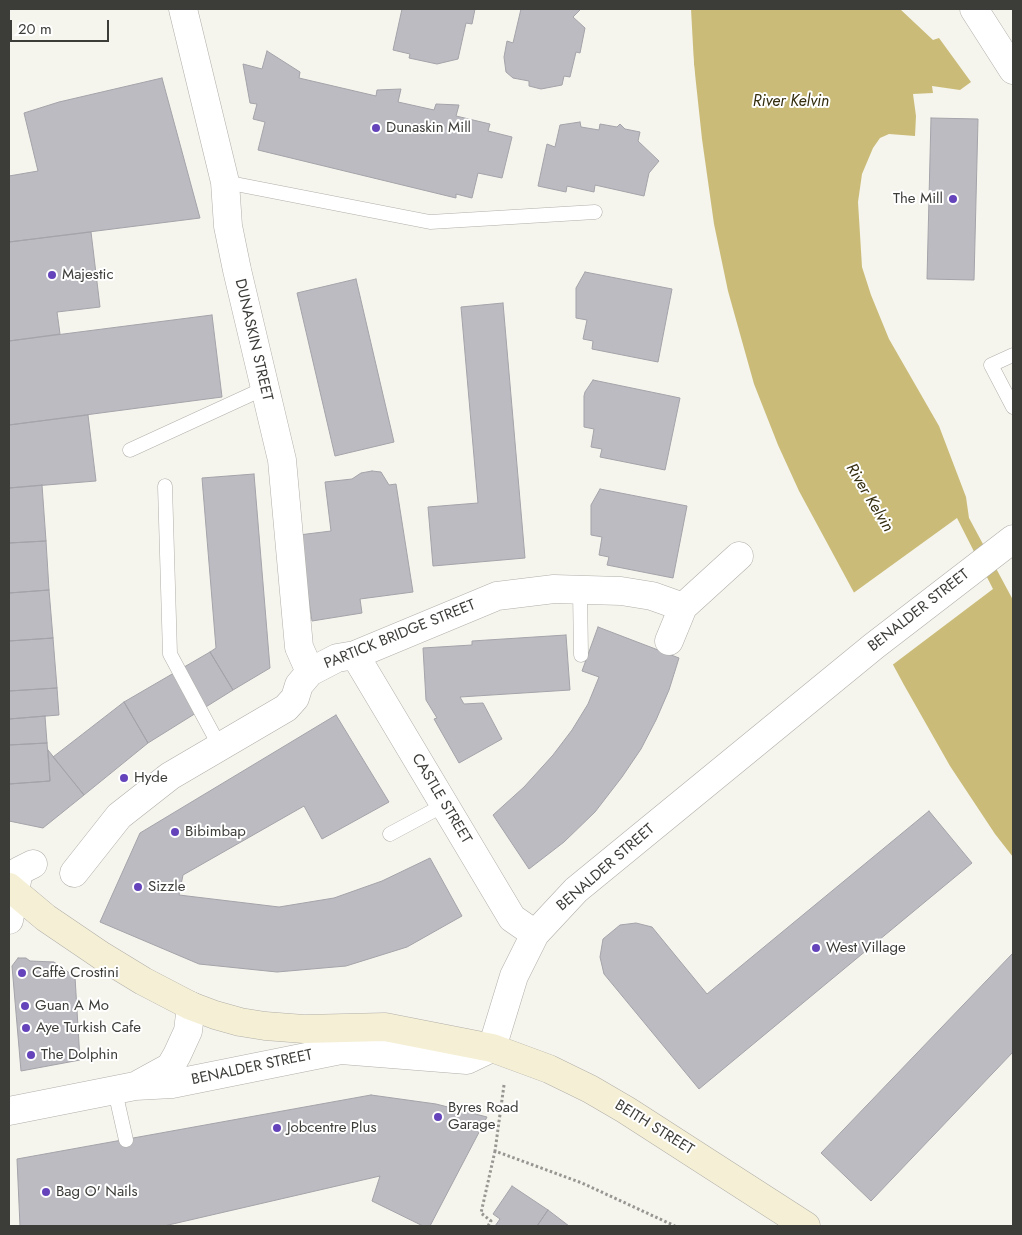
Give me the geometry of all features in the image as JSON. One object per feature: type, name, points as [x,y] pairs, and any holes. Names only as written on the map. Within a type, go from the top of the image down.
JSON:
[{"type":"main road","name":"BEITH STREET","points":[[12,890],[46,918],[102,956],[191,1006],[240,1022],[266,1026],[304,1029],[385,1027],[500,1051],[549,1069],[590,1089],[626,1110],[806,1226]]},
{"type":"street","name":"DUNASKIN STREET","points":[[183,9],[225,182],[228,226],[233,252],[282,460],[299,647],[310,672]]},
{"type":"street","points":[[974,9],[1013,70]]},
{"type":"street","name":"BENALDER STREET","points":[[9,1111],[125,1088],[172,1084],[341,1050],[467,1060],[500,1051],[514,976],[535,934],[576,890],[874,646],[1013,539]]},
{"type":"street","points":[[670,641],[682,607],[739,556]]},
{"type":"street","name":"PARTICK BRIDGE STREET","points":[[74,872],[119,816],[170,776],[286,708],[295,698],[299,685],[310,672],[337,658],[355,655],[497,596],[554,589],[621,591],[652,596],[682,607]]},
{"type":"street","name":"CASTLE STREET","points":[[355,655],[512,918],[535,934]]},
{"type":"street","points":[[9,920],[12,890],[19,871],[33,864]]},
{"type":"street","name":"BENALDER STREET","points":[[125,1088],[170,1067],[188,1030],[191,1006]]},
{"type":"lane","points":[[225,182],[430,222],[595,212]]},
{"type":"lane","points":[[1013,355],[992,365],[1013,407]]},
{"type":"lane","points":[[130,450],[265,388]]},
{"type":"lane","points":[[165,486],[170,654],[220,747]]},
{"type":"lane","points":[[580,591],[582,655]]},
{"type":"lane","points":[[390,834],[444,804]]},
{"type":"lane","points":[[125,1088],[126,1140]]},
{"type":"path","points":[[488,1226],[492,1221],[481,1213],[495,1151],[500,1051]]},
{"type":"path","points":[[495,1151],[582,1183],[675,1226]]},
{"type":"water","name":"River Kelvin","points":[[628,9],[900,9],[933,40],[939,38],[971,82],[960,90],[932,86],[933,93],[913,94],[916,116],[915,136],[889,134],[880,138],[873,148],[862,174],[858,202],[862,267],[871,295],[889,339],[939,426],[966,497],[969,518],[1013,600],[1013,857],[995,834],[950,766],[799,491],[778,445],[754,384],[728,291],[714,224],[693,55],[633,29]]},
{"type":"pier","points":[[627,9],[691,9],[696,101],[691,57],[632,31],[626,13]]},
{"type":"pier","points":[[957,518],[993,589],[891,666],[852,594]]},
{"type":"building","points":[[402,9],[475,9],[472,24],[466,23],[458,59],[437,64],[409,58],[410,54],[393,50]]},
{"type":"building","points":[[521,9],[581,9],[573,17],[585,28],[580,53],[576,52],[570,77],[564,76],[562,85],[541,89],[529,86],[529,81],[513,78],[506,72],[504,57],[507,41],[513,43]]},
{"type":"building","name":"Dunaskin Mill","points":[[267,51],[300,72],[299,78],[376,96],[377,90],[401,89],[398,102],[434,110],[436,104],[459,105],[456,116],[490,124],[488,131],[512,137],[502,178],[478,173],[472,198],[456,194],[456,198],[258,150],[265,122],[253,119],[257,104],[250,103],[243,64],[262,69]]},
{"type":"building","points":[[162,78],[200,218],[9,242],[9,176],[38,171],[24,113],[59,102]]},
{"type":"building","name":"The Mill","points":[[931,118],[978,119],[974,280],[927,279]]},
{"type":"building","points":[[580,122],[581,127],[599,130],[600,124],[617,127],[620,124],[625,129],[640,132],[638,141],[659,161],[649,173],[644,196],[595,185],[594,192],[567,186],[566,192],[538,186],[547,144],[555,147],[560,125]]},
{"type":"building","name":"Majestic","points":[[91,232],[100,307],[57,312],[60,334],[9,341],[9,242]]},
{"type":"building","points":[[585,272],[672,289],[658,362],[592,349],[593,341],[583,339],[587,320],[576,318],[576,288]]},
{"type":"building","points":[[356,279],[394,442],[335,456],[297,293]]},
{"type":"building","points":[[503,303],[525,558],[433,566],[428,507],[478,503],[461,307]]},
{"type":"building","points":[[212,315],[222,397],[9,425],[9,341]]},
{"type":"building","points":[[593,380],[680,398],[665,470],[600,457],[602,449],[591,447],[594,429],[584,427],[584,396]]},
{"type":"building","points":[[88,415],[96,481],[9,488],[9,425]]},
{"type":"building","points":[[381,472],[389,485],[396,484],[413,592],[360,599],[362,613],[312,621],[299,535],[331,531],[325,482],[352,479],[361,473]]},
{"type":"building","points":[[254,474],[270,668],[233,690],[210,652],[216,648],[202,478]]},
{"type":"building","points":[[42,485],[46,541],[9,543],[9,488]]},
{"type":"building","points":[[600,489],[687,506],[673,578],[607,565],[609,557],[599,555],[602,537],[591,535],[591,505]]},
{"type":"building","points":[[46,541],[49,590],[9,593],[9,543]]},
{"type":"building","points":[[49,590],[53,638],[9,641],[9,593]]},
{"type":"building","points":[[598,627],[679,658],[669,690],[656,720],[641,749],[622,777],[595,812],[564,842],[529,869],[493,815],[524,787],[553,755],[572,730],[588,704],[599,677],[582,671]]},
{"type":"building","points":[[566,635],[570,690],[460,697],[464,704],[483,703],[502,739],[459,763],[434,719],[437,718],[426,700],[423,648],[472,645],[472,641]]},
{"type":"building","points":[[53,638],[57,688],[9,691],[9,641]]},
{"type":"building","points":[[210,652],[233,690],[148,743],[124,702]]},
{"type":"building","points":[[57,688],[59,715],[9,719],[9,691]]},
{"type":"building","points":[[124,702],[148,743],[84,795],[53,757]]},
{"type":"building","points":[[336,715],[389,802],[322,839],[304,806],[183,875],[179,895],[279,907],[334,898],[382,881],[430,858],[462,916],[407,947],[346,966],[277,972],[199,964],[100,922],[140,833]]},
{"type":"building","points":[[45,716],[47,743],[9,745],[9,719]]},
{"type":"building","points":[[47,743],[50,781],[9,784],[9,745]]},
{"type":"building","points":[[48,750],[84,795],[43,828],[9,821],[9,784],[50,781]]},
{"type":"building","name":"West Village","points":[[929,811],[972,863],[699,1089],[604,974],[600,957],[603,939],[620,925],[636,923],[652,927],[707,994]]},
{"type":"building","points":[[1013,953],[1013,1052],[871,1201],[821,1153]]},
{"type":"building","points":[[18,958],[26,958],[30,961],[54,962],[75,977],[80,1060],[21,1071],[12,966]]},
{"type":"building","points":[[371,1095],[436,1104],[487,1117],[430,1226],[423,1226],[372,1201],[380,1176],[164,1226],[20,1226],[17,1159]]},
{"type":"building","points":[[512,1186],[548,1210],[537,1226],[495,1226],[500,1219],[493,1214]]},
{"type":"building","points":[[548,1210],[569,1226],[537,1226]]},
{"type":"place","name":"Dunaskin Mill","points":[[376,128]]},
{"type":"place","name":"The Mill","points":[[953,199]]},
{"type":"place","name":"Majestic","points":[[52,275]]},
{"type":"place","name":"Hyde","points":[[124,778]]},
{"type":"place","name":"Bibimbap","points":[[175,832]]},
{"type":"place","name":"Sizzle","points":[[138,887]]},
{"type":"place","name":"West Village","points":[[816,948]]},
{"type":"place","name":"Caffè Crostini","points":[[22,973]]},
{"type":"place","name":"Guan A Mo","points":[[25,1006]]},
{"type":"place","name":"Aye Turkish Cafe","points":[[26,1028]]},
{"type":"place","name":"The Dolphin","points":[[31,1055]]},
{"type":"place","name":"Byres Road Garage","points":[[438,1117]]},
{"type":"place","name":"Jobcentre Plus","points":[[277,1128]]},
{"type":"place","name":"Bag O' Nails","points":[[46,1192]]}]
